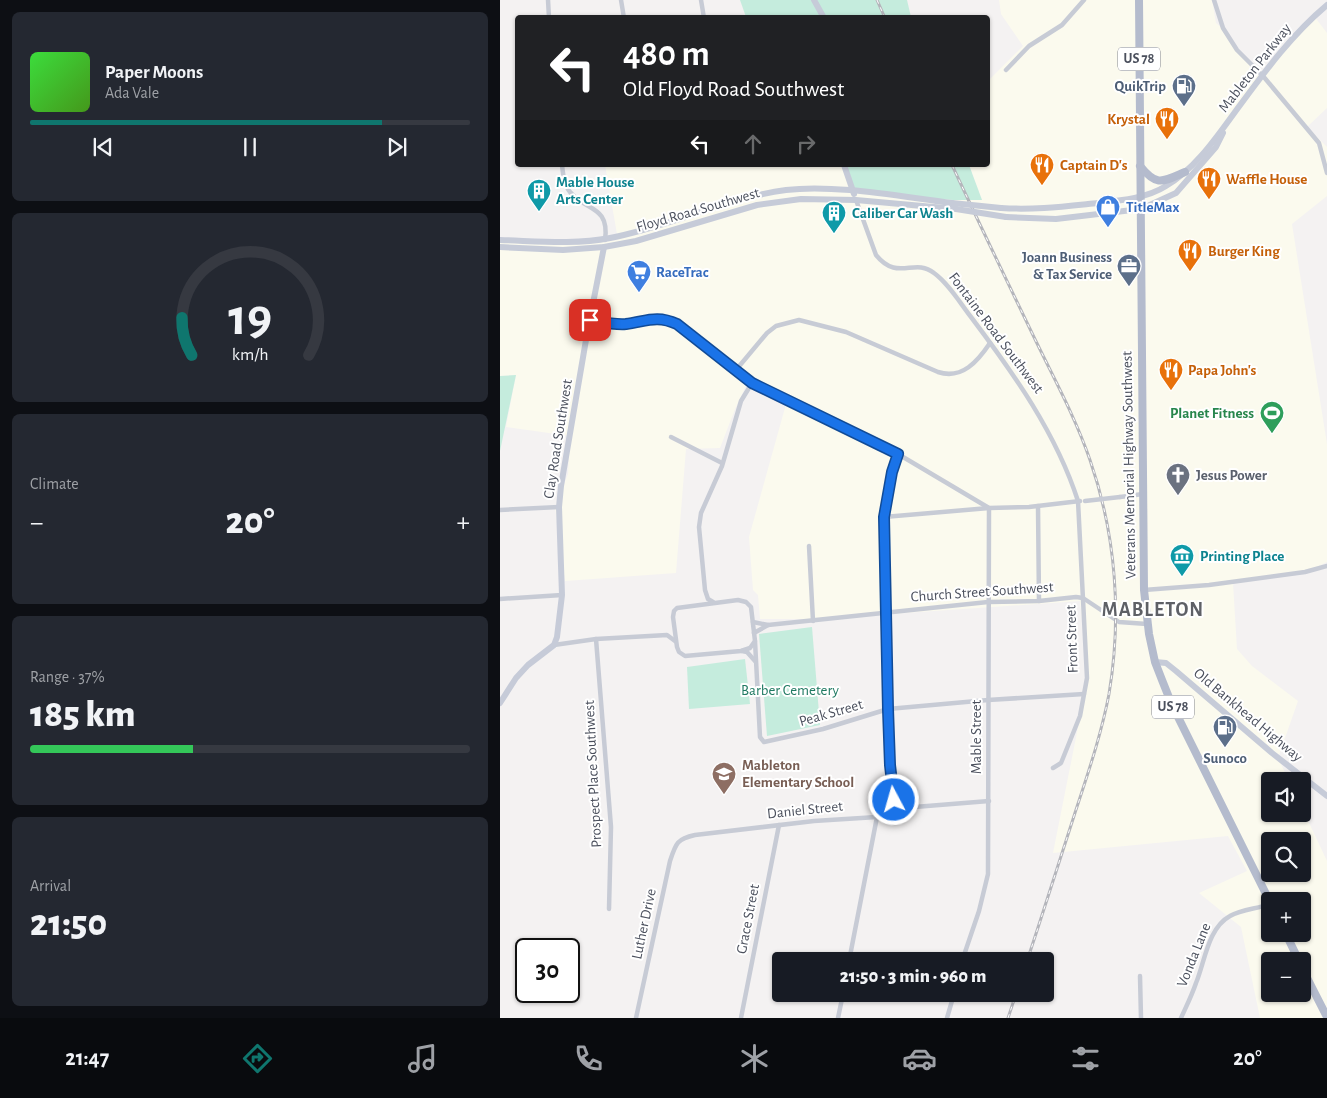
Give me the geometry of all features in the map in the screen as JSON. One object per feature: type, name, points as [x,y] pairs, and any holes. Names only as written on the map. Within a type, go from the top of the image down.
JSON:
[{"type":"main road","points":[[814,0],[822,15]]},
{"type":"main road","name":"Veterans Memorial Highway Southwest","points":[[1139,0],[1144,590],[1147,624],[1156,662],[1171,702],[1265,892]]},
{"type":"main road","name":"Mableton Parkway","points":[[1140,196],[1165,187],[1196,161],[1303,27],[1327,5]]},
{"type":"main road","name":"Mableton Parkway","points":[[1141,209],[1176,193],[1216,147],[1226,125]]},
{"type":"main road","points":[[1140,166],[1147,175],[1156,181],[1167,180],[1185,172]]},
{"type":"main road","name":"Fontaine Road Southwest","points":[[845,167],[856,200]]},
{"type":"main road","name":"Floyd Road Southwest","points":[[500,240],[574,242],[606,239],[645,230],[750,198],[776,192],[810,189],[853,192],[954,206],[1006,217],[1056,219],[1141,209]]},
{"type":"main road","name":"Floyd Road Southwest","points":[[500,247],[563,250],[604,248],[636,241],[743,208],[771,202],[809,198],[1028,210],[1140,196]]},
{"type":"main road","name":"Clay Road Southwest","points":[[554,646],[557,637],[562,595],[559,507],[570,431],[604,248]]},
{"type":"main road","points":[[500,703],[516,678],[528,665],[554,646]]},
{"type":"main road","name":"Old Bankhead Highway","points":[[1156,662],[1166,663],[1272,753],[1327,796]]},
{"type":"main road","points":[[1311,986],[1327,1017]]},
{"type":"street","points":[[548,0],[550,15]]},
{"type":"street","points":[[621,0],[624,15]]},
{"type":"street","points":[[701,0],[704,15]]},
{"type":"street","points":[[1006,70],[1029,46],[1062,25],[1084,0]]},
{"type":"street","points":[[1214,0],[1223,28],[1239,53],[1264,76],[1319,143],[1327,173]]},
{"type":"street","points":[[562,167],[569,191],[575,197],[593,207],[599,213],[606,226],[604,248]]},
{"type":"street","name":"Fontaine Road Southwest","points":[[856,200],[876,255],[880,261],[892,268],[924,268],[934,272],[990,343],[1036,409],[1064,462],[1078,501]]},
{"type":"street","points":[[590,320],[617,324],[654,318],[668,320],[677,324],[752,383],[898,454],[989,508]]},
{"type":"street","points":[[736,370],[767,333],[776,326],[799,320],[846,332],[949,375],[964,371],[980,358],[990,343]]},
{"type":"street","points":[[713,602],[708,600],[705,590],[698,527],[701,513],[722,464],[738,410],[752,383]]},
{"type":"street","points":[[671,437],[722,464]]},
{"type":"street","points":[[890,809],[894,800],[890,765],[888,709],[884,517],[892,472],[898,454]]},
{"type":"street","points":[[884,517],[1038,506],[1144,494]]},
{"type":"street","name":"Front Street","points":[[1053,768],[1061,763],[1080,716],[1087,678],[1078,501]]},
{"type":"street","points":[[1038,506],[1039,601]]},
{"type":"street","points":[[500,510],[559,507]]},
{"type":"street","name":"Mable Street","points":[[965,952],[979,911],[988,874],[989,508]]},
{"type":"street","points":[[809,546],[814,621]]},
{"type":"street","points":[[1144,590],[1202,586],[1305,572],[1327,566]]},
{"type":"street","points":[[698,604],[703,600],[705,590]]},
{"type":"street","points":[[500,600],[562,595]]},
{"type":"street","points":[[1083,598],[1119,622],[1147,624]]},
{"type":"street","name":"Church Street Southwest","points":[[753,622],[768,625],[988,602],[1083,598]]},
{"type":"street","points":[[754,641],[750,648],[740,651],[685,656],[679,652],[676,642],[674,611],[677,608],[713,602],[738,600],[746,602],[751,607],[754,632],[756,664]]},
{"type":"street","points":[[667,635],[674,624]]},
{"type":"street","points":[[754,632],[768,625]]},
{"type":"street","points":[[554,646],[596,639],[667,635],[676,642]]},
{"type":"street","name":"Prospect Place Southwest","points":[[596,639],[611,827],[609,909]]},
{"type":"street","points":[[740,651],[747,652],[753,657],[756,664]]},
{"type":"street","name":"Peak Street","points":[[756,664],[760,737],[764,742],[823,729],[888,709],[1084,694]]},
{"type":"street","points":[[852,952],[878,817],[890,809],[989,801]]},
{"type":"street","name":"Daniel Street","points":[[683,838],[695,834],[814,821],[878,817]]},
{"type":"street","name":"Grace Street","points":[[742,1018],[779,825]]},
{"type":"street","name":"Luther Drive","points":[[636,1018],[670,861],[674,850],[683,838]]},
{"type":"street","name":"Vonda Lane","points":[[1181,1018],[1197,982],[1216,929],[1222,921],[1240,911],[1261,907]]},
{"type":"street","points":[[1140,976],[1141,1018]]},
{"type":"street","points":[[838,1018],[841,1002]]},
{"type":"street","points":[[947,1018],[952,1002]]},
{"type":"shaded area","points":[[999,0],[1212,0],[1216,23],[1223,29],[1261,78],[1314,16],[1327,33],[1327,108],[1307,127],[1327,147],[1327,196],[1292,224],[1327,444],[1327,562],[1308,571],[1233,583],[1237,649],[1252,666],[1298,701],[1278,758],[1285,772],[1261,772],[1261,822],[1309,822],[1327,861],[1327,1018],[1260,1018],[1241,927],[1199,893],[1247,871],[1228,836],[1053,853],[1086,687],[1086,656],[1080,601],[817,619],[760,619],[758,595],[753,590],[749,537],[788,397],[751,375],[720,448],[686,449],[676,573],[565,581],[555,507],[568,474],[570,436],[506,427],[516,375],[500,376],[500,240],[603,242],[618,240],[605,167],[846,167],[854,192],[953,200],[982,200],[970,167],[990,167],[990,79],[1023,46],[1001,14]]},
{"type":"green space","points":[[740,0],[907,0],[911,15],[745,15]]},
{"type":"green space","points":[[846,167],[970,167],[982,200],[953,200],[854,192]]},
{"type":"green space","points":[[516,375],[500,451],[500,376]]},
{"type":"green space","name":"Barber Cemetery","points":[[812,627],[820,725],[767,736],[759,634]]},
{"type":"green space","points":[[745,659],[750,704],[689,709],[687,667]]},
{"type":"railway","points":[[877,0],[884,15]]},
{"type":"railway","points":[[953,167],[1063,396],[1084,444],[1099,488],[1106,517],[1114,576],[1116,605],[1115,635],[1113,665],[1106,710],[1089,771],[1030,952]]},
{"type":"railway","points":[[1008,1018],[1013,1002]]},
{"type":"place","name":"QuikTrip","points":[[1184,107]]},
{"type":"place","name":"Krystal","points":[[1167,140]]},
{"type":"place","name":"Captain D's","points":[[1042,186]]},
{"type":"place","name":"Waffle House","points":[[1209,200]]},
{"type":"place","name":"Mable House Arts Center","points":[[539,212]]},
{"type":"place","name":"TitleMax","points":[[1108,228]]},
{"type":"place","name":"Caliber Car Wash","points":[[834,234]]},
{"type":"place","name":"Burger King","points":[[1190,272]]},
{"type":"place","name":"Joann Business & Tax Service","points":[[1129,287]]},
{"type":"place","name":"RaceTrac","points":[[639,293]]},
{"type":"place","name":"Papa John's","points":[[1171,391]]},
{"type":"place","name":"Planet Fitness","points":[[1272,434]]},
{"type":"place","name":"Jesus Power","points":[[1178,496]]},
{"type":"place","name":"Printing Place","points":[[1182,577]]},
{"type":"place","name":"Sunoco","points":[[1225,748]]},
{"type":"place","name":"Mableton Elementary School","points":[[724,795]]},
{"type":"district","name":"MABLETON","points":[[1153,610]]},
{"type":"route","points":[[590,320],[625,324],[654,318],[668,320],[677,324],[752,383],[845,430],[898,454],[892,472],[884,517],[888,709],[890,765],[894,800]]}]
